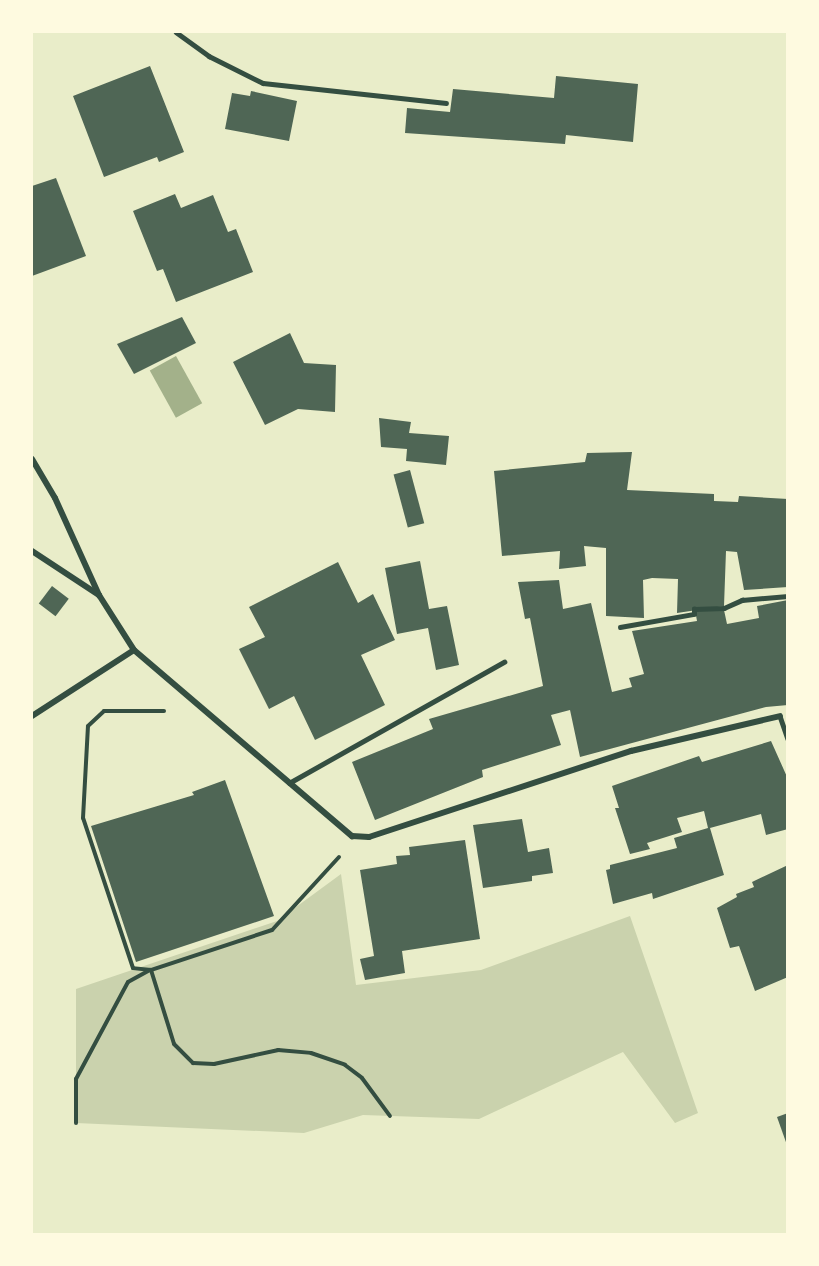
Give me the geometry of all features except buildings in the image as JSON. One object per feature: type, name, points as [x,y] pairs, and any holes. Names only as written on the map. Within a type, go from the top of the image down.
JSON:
[{"type":"street","points":[[32,459],[55,498],[99,595],[134,650],[352,836],[369,837],[631,751],[780,716]]},
{"type":"street","points":[[32,551],[99,595]]},
{"type":"street","points":[[32,716],[134,650]]},
{"type":"lane","points":[[176,32],[209,56],[263,83],[446,103]]},
{"type":"lane","points":[[620,627],[694,614],[694,609],[724,608],[742,600],[788,596]]},
{"type":"lane","points":[[289,783],[504,662]]},
{"type":"lane","points":[[780,716],[788,739]]},
{"type":"path","points":[[151,970],[133,968],[83,818],[88,726],[104,711],[170,711]]},
{"type":"path","points":[[76,1124],[76,1079],[128,982],[151,970],[272,930],[344,852],[352,836]]},
{"type":"path","points":[[151,970],[174,1044],[193,1063],[214,1064],[278,1050],[311,1053],[345,1065],[362,1078],[390,1116]]},
{"type":"shaded area","points":[[176,356],[202,403],[176,418],[150,371]]},
{"type":"shaded area","points":[[341,874],[356,985],[481,970],[630,916],[698,1113],[675,1123],[623,1052],[479,1119],[363,1115],[304,1133],[76,1123],[76,989],[277,921]]}]
